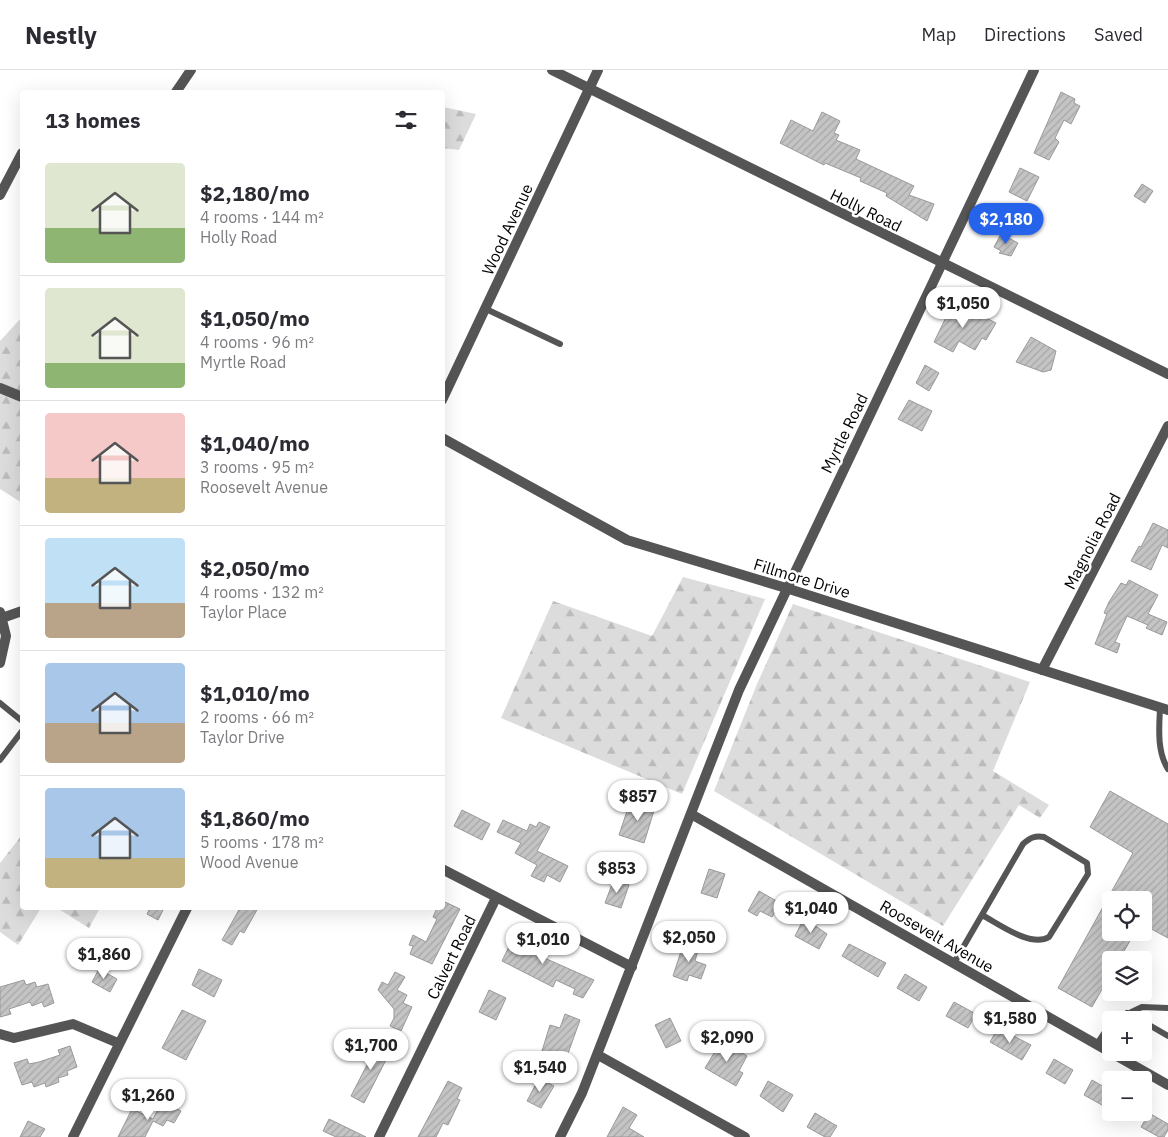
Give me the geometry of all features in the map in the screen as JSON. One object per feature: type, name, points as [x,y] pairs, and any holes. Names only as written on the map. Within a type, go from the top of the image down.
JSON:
[{"type":"street","points":[[177,90],[191,70]]},
{"type":"street","name":"Holly Road","points":[[552,70],[1168,374]]},
{"type":"street","name":"Wood Avenue","points":[[445,394],[598,70]]},
{"type":"street","name":"Myrtle Road","points":[[560,1137],[598,1055],[739,690],[1034,70]]},
{"type":"street","points":[[0,195],[20,157]]},
{"type":"street","points":[[0,388],[20,396]]},
{"type":"street","name":"Magnolia Road","points":[[1042,670],[1168,426]]},
{"type":"street","name":"Fillmore Drive","points":[[445,440],[627,540],[786,588],[1164,709]]},
{"type":"street","points":[[0,663],[6,636],[1,615],[20,611]]},
{"type":"street","name":"Roosevelt Avenue","points":[[691,814],[1168,1085]]},
{"type":"street","points":[[445,872],[632,967]]},
{"type":"street","name":"Calvert Road","points":[[379,1137],[496,898]]},
{"type":"street","points":[[73,1137],[118,1043],[186,910]]},
{"type":"street","points":[[0,1034],[14,1038],[73,1024],[118,1043]]},
{"type":"street","points":[[598,1055],[745,1137]]},
{"type":"lane","points":[[486,309],[560,344]]},
{"type":"lane","points":[[0,703],[20,719]]},
{"type":"lane","points":[[1164,709],[1159,737],[1164,763],[1168,769]]},
{"type":"lane","points":[[0,760],[20,734]]},
{"type":"lane","points":[[954,963],[1023,844],[1029,839],[1036,836],[1044,837],[1087,864],[1088,874],[1049,937],[1044,940],[1032,941],[982,915]]},
{"type":"lane","points":[[1130,1011],[1142,1007],[1168,1008]]},
{"type":"lane","points":[[1152,1027],[1168,1036]]},
{"type":"lane","points":[[1097,1044],[1102,1036]]},
{"type":"green space","points":[[445,107],[476,114],[459,150],[445,148]]},
{"type":"green space","points":[[20,319],[20,502],[0,489],[0,341]]},
{"type":"green space","points":[[683,577],[765,599],[682,794],[501,718],[553,601],[652,636]]},
{"type":"green space","points":[[793,604],[1030,682],[993,771],[1049,805],[1040,818],[1019,805],[943,926],[714,791],[757,684]]},
{"type":"green space","points":[[20,838],[20,910],[40,910],[18,945],[0,932],[0,863]]},
{"type":"green space","points":[[60,910],[99,910],[89,928]]},
{"type":"building","points":[[1061,92],[1075,99],[1074,103],[1080,106],[1071,124],[1064,120],[1055,138],[1059,142],[1049,160],[1034,153]]},
{"type":"building","points":[[822,112],[840,121],[834,133],[839,135],[836,140],[860,150],[856,159],[914,186],[909,195],[934,204],[927,221],[886,196],[887,193],[860,181],[861,178],[825,163],[824,165],[780,143],[791,120],[813,131]]},
{"type":"building","points":[[1020,168],[1039,177],[1027,201],[1009,192]]},
{"type":"building","points":[[1142,184],[1153,191],[1145,203],[1134,196]]},
{"type":"building","points":[[1001,234],[1018,243],[1011,256],[999,253],[1001,251],[994,247]]},
{"type":"building","points":[[954,301],[974,314],[975,312],[996,323],[986,340],[982,338],[975,350],[959,341],[953,352],[934,342]]},
{"type":"building","points":[[1031,337],[1056,351],[1051,370],[1043,372],[1016,362]]},
{"type":"building","points":[[925,365],[939,373],[929,391],[916,383]]},
{"type":"building","points":[[909,400],[932,411],[922,431],[898,419]]},
{"type":"building","points":[[1153,523],[1168,530],[1168,548],[1162,545],[1151,570],[1131,561],[1139,546],[1141,547]]},
{"type":"building","points":[[1129,580],[1158,595],[1148,614],[1167,622],[1162,635],[1146,628],[1148,625],[1127,616],[1115,642],[1120,644],[1117,653],[1095,644],[1107,614],[1104,613],[1109,602],[1121,583],[1126,585]]},
{"type":"building","points":[[1110,791],[1168,824],[1168,938],[1152,929],[1152,891],[1112,891],[1133,853],[1090,827]]},
{"type":"building","points":[[642,799],[656,804],[644,843],[619,835],[628,808],[638,812]]},
{"type":"building","points":[[462,810],[490,824],[482,840],[454,826]]},
{"type":"building","points":[[503,820],[527,831],[530,824],[536,827],[539,822],[550,827],[537,851],[568,866],[560,882],[547,875],[544,882],[531,876],[537,865],[515,853],[521,843],[497,832]]},
{"type":"building","points":[[709,869],[725,874],[717,898],[701,893]]},
{"type":"building","points":[[614,879],[629,885],[621,908],[605,903]]},
{"type":"building","points":[[759,891],[780,903],[772,917],[760,911],[757,916],[748,911]]},
{"type":"building","points":[[445,902],[460,909],[432,964],[410,954],[413,946],[409,945],[413,935],[426,942],[437,919],[433,917],[436,910],[445,910]]},
{"type":"building","points":[[1102,909],[1102,941],[1130,941],[1124,951],[1102,951],[1102,989],[1092,1007],[1058,988]]},
{"type":"building","points":[[149,910],[163,910],[158,920],[147,914]]},
{"type":"building","points":[[239,910],[257,910],[244,933],[240,931],[232,945],[222,940]]},
{"type":"building","points":[[804,918],[827,934],[819,949],[795,936]]},
{"type":"building","points":[[519,926],[538,937],[531,952],[594,980],[583,998],[573,994],[575,989],[556,980],[553,987],[502,961]]},
{"type":"building","points":[[118,941],[131,947],[124,962],[111,956]]},
{"type":"building","points":[[684,942],[699,947],[695,961],[706,965],[701,979],[689,975],[687,981],[673,976]]},
{"type":"building","points":[[849,944],[886,963],[878,977],[842,956]]},
{"type":"building","points":[[99,969],[117,979],[110,992],[92,982]]},
{"type":"building","points":[[199,969],[222,980],[214,997],[192,985]]},
{"type":"building","points":[[395,972],[405,977],[397,990],[407,995],[403,1003],[412,1007],[401,1031],[390,1026],[394,1018],[394,1009],[378,990],[382,982],[388,985]]},
{"type":"building","points":[[905,974],[927,987],[919,1001],[897,988]]},
{"type":"building","points":[[24,980],[26,985],[35,982],[37,987],[48,984],[54,1003],[44,1007],[42,1002],[32,1006],[30,1002],[9,1009],[11,1014],[0,1017],[0,987]]},
{"type":"building","points":[[489,990],[506,998],[496,1020],[479,1012]]},
{"type":"building","points":[[954,1002],[976,1014],[968,1028],[946,1016]]},
{"type":"building","points":[[182,1010],[206,1021],[186,1060],[162,1048]]},
{"type":"building","points":[[565,1014],[580,1020],[566,1059],[542,1051],[550,1025],[560,1028]]},
{"type":"building","points":[[670,1018],[681,1041],[666,1048],[655,1025]]},
{"type":"building","points":[[998,1028],[1031,1045],[1022,1060],[990,1042]]},
{"type":"building","points":[[722,1040],[747,1056],[739,1071],[743,1073],[736,1086],[705,1068]]},
{"type":"building","points":[[377,1043],[391,1050],[364,1103],[351,1096],[370,1059],[361,1055],[366,1045],[374,1048]]},
{"type":"building","points":[[70,1046],[77,1067],[67,1071],[68,1075],[58,1078],[59,1082],[46,1087],[45,1083],[34,1087],[32,1082],[22,1085],[14,1063],[27,1059],[29,1064],[39,1062],[60,1055],[58,1050]]},
{"type":"building","points":[[1054,1059],[1073,1070],[1065,1084],[1046,1073]]},
{"type":"building","points":[[539,1078],[554,1086],[541,1108],[527,1101]]},
{"type":"building","points":[[1092,1080],[1102,1086],[1102,1105],[1084,1095]]},
{"type":"building","points":[[448,1081],[462,1088],[457,1099],[460,1100],[448,1125],[443,1123],[436,1137],[418,1137]]},
{"type":"building","points":[[768,1081],[793,1095],[783,1112],[760,1096]]},
{"type":"building","points":[[162,1101],[181,1111],[174,1123],[167,1120],[163,1126],[153,1121],[145,1137],[118,1137],[132,1109],[153,1119]]},
{"type":"building","points":[[623,1107],[637,1115],[629,1128],[644,1137],[607,1137]]},
{"type":"building","points":[[815,1113],[837,1126],[830,1137],[825,1137],[807,1127]]},
{"type":"building","points":[[1152,1115],[1168,1124],[1168,1130],[1164,1137],[1159,1137],[1141,1127],[1144,1121],[1152,1121]]},
{"type":"building","points":[[329,1119],[366,1137],[336,1137],[323,1131]]},
{"type":"building","points":[[28,1121],[45,1129],[40,1137],[20,1137]]}]
